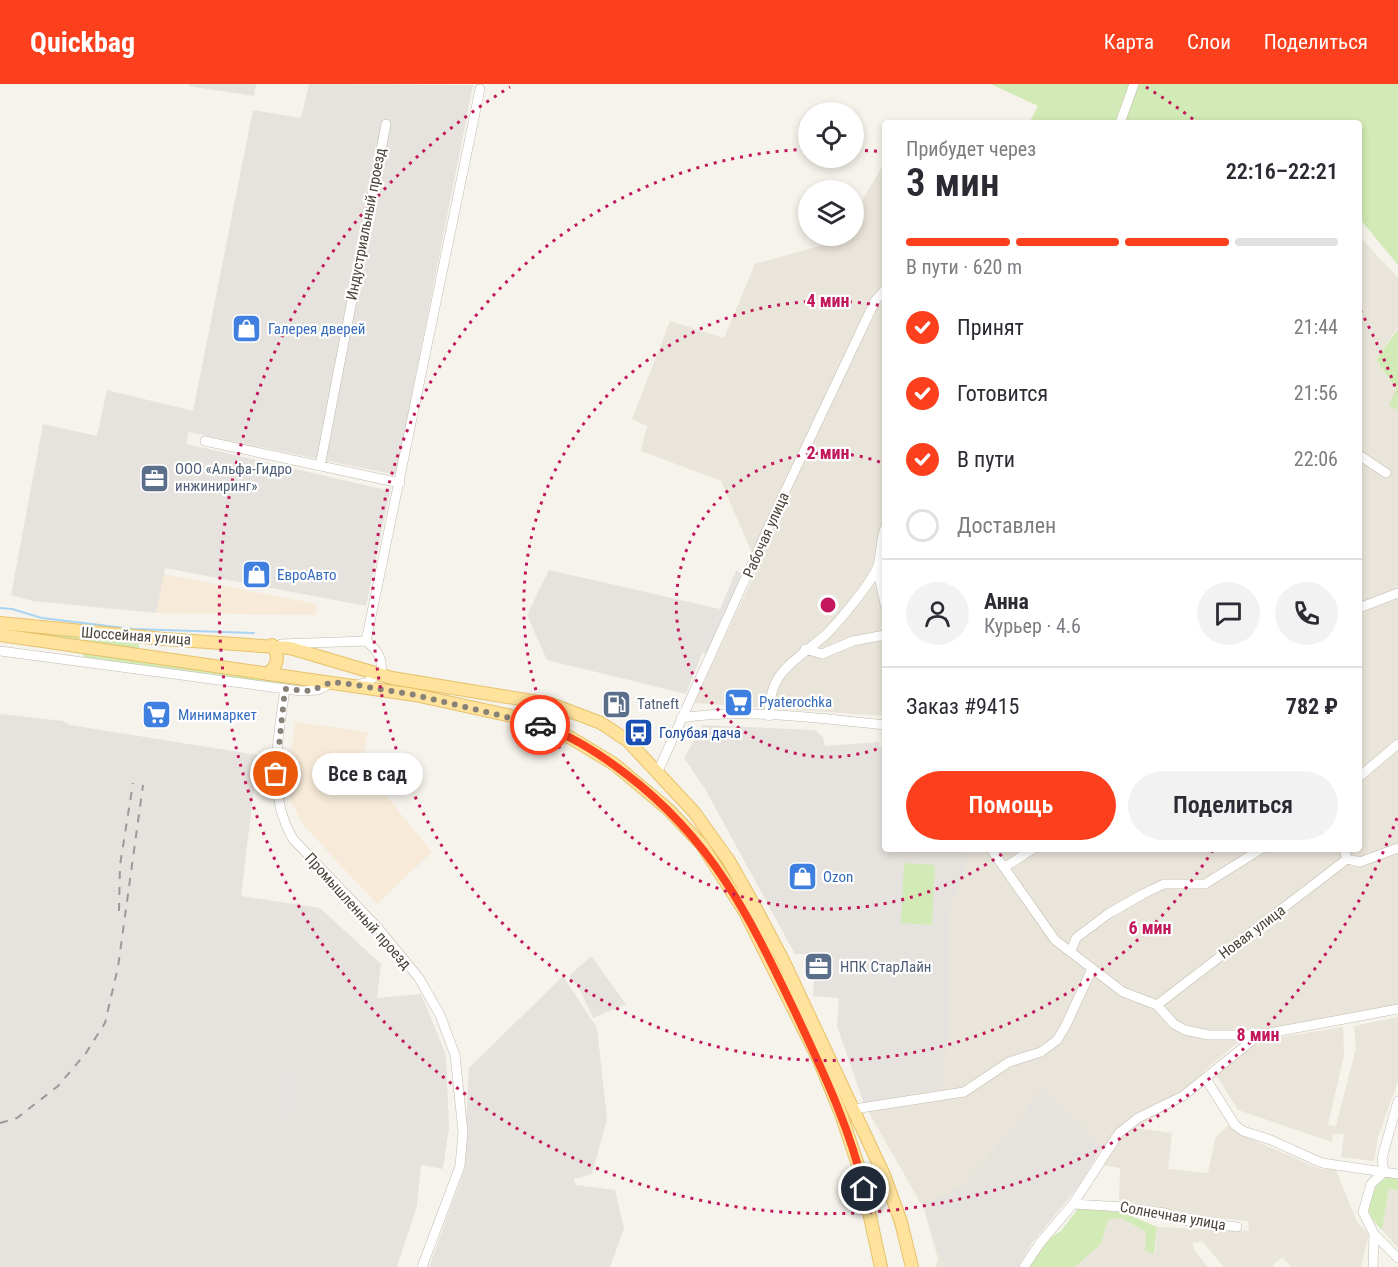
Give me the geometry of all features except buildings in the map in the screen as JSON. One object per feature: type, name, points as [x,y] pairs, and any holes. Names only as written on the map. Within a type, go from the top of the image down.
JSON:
[{"type":"main road","name":"Шоссейная улица","points":[[0,623],[165,639],[272,645],[302,651],[379,675],[530,700],[577,712],[601,723],[628,741],[694,812],[742,884],[783,960],[854,1109],[893,1201],[912,1267]]},
{"type":"main road","name":"Шоссейная улица","points":[[0,635],[356,685],[516,717],[571,738],[638,783],[669,810],[702,845],[745,912],[819,1060],[841,1114],[860,1172],[880,1267]]},
{"type":"main road","points":[[267,674],[274,669],[278,661],[277,652],[272,645]]},
{"type":"street","points":[[1121,120],[1134,84]]},
{"type":"street","points":[[366,641],[480,89]]},
{"type":"street","name":"Индустриальный проезд","points":[[320,466],[386,124]]},
{"type":"street","name":"Рабочая улица","points":[[658,771],[829,396],[875,301],[882,293]]},
{"type":"street","points":[[205,441],[400,483]]},
{"type":"street","points":[[1362,457],[1386,472]]},
{"type":"street","points":[[882,536],[877,567],[882,590]]},
{"type":"street","points":[[769,716],[771,689],[784,668],[805,649],[824,637],[877,567]]},
{"type":"street","points":[[1362,607],[1398,593]]},
{"type":"street","points":[[805,649],[822,654],[853,641],[882,636]]},
{"type":"street","points":[[272,645],[327,640],[366,641],[376,648],[382,664],[379,675],[356,685]]},
{"type":"street","points":[[0,651],[285,689],[310,691],[332,682]]},
{"type":"street","name":"Промышленный проезд","points":[[285,689],[276,766],[278,799],[287,829],[293,839],[378,928],[419,978],[440,1015],[455,1055],[463,1132],[460,1166],[422,1267]]},
{"type":"street","points":[[681,718],[701,715],[769,716],[882,726]]},
{"type":"street","points":[[1362,774],[1398,744]]},
{"type":"street","points":[[1345,852],[1347,860],[1360,862],[1398,848]]},
{"type":"street","points":[[993,852],[1050,933],[1123,992],[1157,1005],[1174,1024],[1194,1033],[1259,1035],[1398,1009]]},
{"type":"street","points":[[1005,867],[1028,852]]},
{"type":"street","points":[[1071,951],[1076,938],[1108,914],[1143,894],[1164,884],[1205,884],[1256,852]]},
{"type":"street","name":"Новая улица","points":[[1157,1005],[1347,860]]},
{"type":"street","points":[[854,1109],[964,1092],[1008,1062],[1041,1052],[1057,1040],[1065,1028],[1092,969]]},
{"type":"street","points":[[1024,1267],[1073,1204],[1119,1133],[1138,1118],[1173,1102],[1206,1079],[1259,1035]]},
{"type":"street","points":[[1206,1079],[1235,1125],[1243,1131],[1272,1140],[1322,1163],[1398,1174]]},
{"type":"street","points":[[1384,1172],[1382,1158],[1393,1136],[1398,1101]]},
{"type":"street","points":[[1384,1172],[1371,1184],[1363,1212],[1374,1234],[1398,1258]]},
{"type":"street","name":"Солнечная улица","points":[[1073,1204],[1123,1207],[1165,1213],[1183,1220],[1237,1227]]},
{"type":"street","points":[[1373,1267],[1374,1234]]},
{"type":"shaded area","points":[[189,84],[256,84],[254,96],[189,86]]},
{"type":"shaded area","points":[[309,84],[473,85],[396,475],[188,432],[187,444],[390,491],[366,606],[165,568],[156,613],[33,601],[11,595],[43,424],[97,436],[107,390],[193,411],[253,110],[301,118]]},
{"type":"shaded area","points":[[882,167],[882,716],[694,703],[758,567],[721,481],[641,451],[647,426],[632,419],[670,321],[724,338],[755,264],[819,246],[864,246],[864,197]]},
{"type":"shaded area","points":[[1362,239],[1398,278],[1398,327],[1376,360],[1396,388],[1390,405],[1398,410],[1398,1006],[1261,1030],[1235,1045],[1206,1069],[1184,1099],[1136,1128],[1172,1133],[1168,1169],[1208,1173],[1215,1139],[1228,1125],[1237,1133],[1320,1169],[1336,1170],[1357,1222],[1369,1234],[1361,1267],[1292,1267],[1282,1257],[1273,1265],[1275,1267],[1224,1267],[1202,1241],[1193,1243],[1194,1250],[1208,1267],[1075,1267],[1101,1244],[1108,1220],[1121,1218],[1146,1232],[1145,1251],[1155,1254],[1157,1227],[1249,1231],[1248,1221],[1182,1215],[1165,1208],[1119,1200],[1120,1168],[1102,1165],[1123,1136],[1088,1159],[1009,1267],[935,1267],[938,1259],[924,1209],[864,1104],[901,1100],[915,1092],[948,1032],[949,909],[969,858],[965,852],[1362,852]]},
{"type":"shaded area","points":[[549,570],[720,609],[686,694],[547,660],[527,615]]},
{"type":"shaded area","points":[[736,571],[745,574],[709,655],[702,652]]},
{"type":"shaded area","points":[[163,574],[317,604],[316,615],[156,613]]},
{"type":"shaded area","points":[[0,714],[63,721],[70,725],[258,755],[241,896],[320,908],[381,964],[377,998],[421,994],[446,1055],[449,1128],[443,1169],[421,1165],[417,1206],[397,1267],[0,1267]]},
{"type":"shaded area","points":[[295,722],[368,732],[361,765],[432,852],[377,904],[304,826],[290,800],[289,771]]},
{"type":"shaded area","points":[[703,725],[815,730],[823,737],[825,746],[879,742],[879,747],[882,747],[882,852],[965,852],[969,858],[950,910],[948,1032],[942,1090],[915,1092],[901,1100],[864,1104],[837,1026],[839,998],[813,996],[815,954],[795,954],[704,787],[684,758]]},
{"type":"shaded area","points":[[591,956],[626,1004],[593,1018],[579,988],[569,976]]},
{"type":"shaded area","points":[[563,976],[597,1028],[607,1119],[592,1174],[574,1179],[576,1185],[615,1190],[624,1229],[610,1267],[429,1267],[464,1171],[469,1068]]},
{"type":"shaded area","points":[[1398,1017],[1398,1081],[1378,1137],[1374,1161],[1341,1157],[1344,1134],[1333,1134],[1332,1142],[1238,1110],[1216,1075],[1236,1056],[1262,1040],[1343,1027],[1344,1055],[1328,1125],[1336,1126],[1356,1048],[1354,1026]]},
{"type":"shaded area","points":[[285,1073],[294,1073],[289,1117],[280,1114]]},
{"type":"shaded area","points":[[1040,1089],[1082,1124],[1102,1147],[1078,1187],[1032,1243],[1018,1267],[945,1267],[927,1218],[927,1203],[950,1193],[963,1184],[1014,1128]]},
{"type":"shaded area","points":[[1389,1188],[1398,1191],[1398,1248],[1382,1230]]},
{"type":"green space","points":[[991,84],[1398,84],[1398,265],[1362,222],[1362,120],[1031,120],[1038,106]]},
{"type":"green space","points":[[1398,329],[1398,410],[1389,406],[1396,388],[1376,360]]},
{"type":"green space","points":[[44,633],[139,644],[139,650],[43,636]]},
{"type":"green space","points":[[83,654],[102,654],[310,686],[302,688],[83,657]]},
{"type":"green space","points":[[904,863],[935,865],[932,925],[901,923]]},
{"type":"green space","points":[[1392,1177],[1398,1179],[1398,1191],[1389,1188],[1382,1230],[1375,1223],[1368,1208],[1370,1196],[1377,1185]]},
{"type":"green space","points":[[1078,1209],[1122,1212],[1157,1227],[1154,1254],[1145,1251],[1146,1232],[1121,1218],[1108,1220],[1101,1244],[1075,1267],[1029,1267],[1050,1238],[1061,1231]]},
{"type":"waterway","points":[[0,608],[12,609],[42,618],[133,629],[254,633]]},
{"type":"railway","points":[[119,911],[120,865],[133,783]]},
{"type":"railway","points":[[0,1123],[17,1118],[58,1086],[86,1053],[105,1023],[118,967],[143,785]]},
{"type":"way so far","points":[[276,774],[285,689],[318,690],[332,682],[356,685],[415,695],[516,717],[540,725]]},
{"type":"place","name":"Галерея дверей","points":[[247,329]]},
{"type":"place","name":"ООО «Альфа-Гидро инжиниринг»","points":[[154,478]]},
{"type":"place","name":"ЕвроАвто","points":[[256,575]]},
{"type":"place","name":"Pyaterochka","points":[[738,702]]},
{"type":"place","name":"Tatneft","points":[[616,704]]},
{"type":"place","name":"Минимаркет","points":[[157,715]]},
{"type":"place","name":"Голубая дача","points":[[638,733]]},
{"type":"place","name":"Все в сад","points":[[276,774]]},
{"type":"place","name":"Ozon","points":[[802,877]]},
{"type":"place","name":"НПК СтарЛайн","points":[[819,967]]},
{"type":"route","points":[[540,725],[593,750],[638,783],[686,827],[719,868],[745,912],[819,1060],[841,1114],[864,1189]]}]
